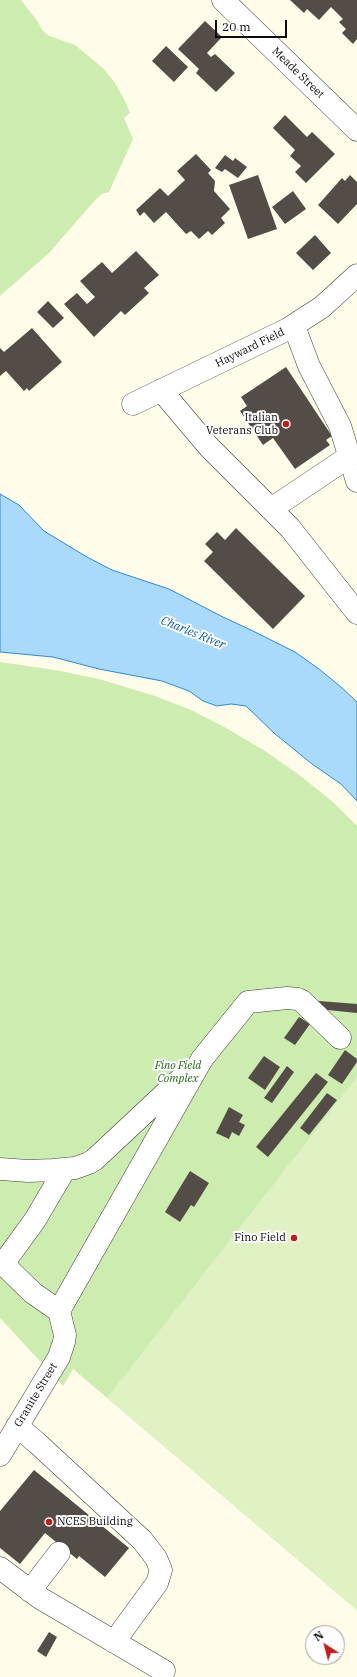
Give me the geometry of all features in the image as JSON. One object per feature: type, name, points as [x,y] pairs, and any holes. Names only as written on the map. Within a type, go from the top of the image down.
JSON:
[{"type":"street","name":"Meade Street","points":[[223,0],[357,130]]},
{"type":"street","name":"Hayward Field","points":[[133,404],[294,326],[322,307],[338,294],[357,275]]},
{"type":"street","points":[[294,326],[309,366],[340,426],[357,481]]},
{"type":"street","points":[[161,390],[209,447],[290,528],[357,613]]},
{"type":"street","points":[[271,509],[350,456]]},
{"type":"street","points":[[0,1168],[28,1171],[65,1169],[82,1166],[94,1160],[202,1058],[248,1002],[287,998],[298,999],[340,1038]]},
{"type":"street","points":[[65,1169],[35,1220],[2,1262],[33,1293],[59,1311],[202,1058]]},
{"type":"street","name":"Granite Street","points":[[0,1455],[59,1357],[64,1342],[64,1335],[59,1311]]},
{"type":"street","points":[[17,1426],[142,1540],[156,1558],[161,1570],[158,1583],[114,1642]]},
{"type":"street","points":[[30,1591],[59,1553]]},
{"type":"street","points":[[0,1568],[30,1591],[164,1671]]},
{"type":"green space","points":[[0,0],[21,0],[38,22],[42,30],[49,36],[75,45],[104,69],[115,83],[130,113],[124,118],[133,139],[109,192],[102,194],[96,199],[49,253],[0,296]]},
{"type":"green space","name":"Fino Field Complex","points":[[0,662],[55,670],[99,679],[155,696],[191,710],[226,728],[265,751],[298,774],[333,802],[357,826],[357,1610],[73,1369],[63,1386],[0,1318]]},
{"type":"green space","name":"Fino Field","points":[[357,1077],[357,1610],[107,1398]]},
{"type":"water","name":"Charles River","points":[[0,494],[19,505],[44,531],[87,557],[112,570],[169,589],[295,652],[341,687],[357,702],[357,801],[341,784],[312,764],[274,733],[246,706],[231,704],[217,706],[203,701],[189,691],[162,681],[99,669],[53,657],[0,652]]},
{"type":"building","points":[[290,0],[357,0],[357,39],[353,44],[342,33],[346,29],[339,22],[343,19],[331,7],[319,20],[307,9],[304,13]]},
{"type":"building","points":[[205,21],[222,37],[207,53],[211,57],[215,54],[235,73],[216,92],[196,73],[199,69],[178,49]]},
{"type":"building","points":[[166,46],[188,67],[174,82],[152,61]]},
{"type":"building","points":[[285,115],[307,137],[312,132],[335,154],[306,183],[295,172],[301,166],[290,156],[295,150],[273,128]]},
{"type":"building","points":[[196,154],[211,170],[208,173],[215,181],[214,191],[230,209],[221,218],[225,223],[212,235],[208,231],[199,239],[191,231],[186,234],[166,212],[154,223],[144,212],[140,216],[136,210],[160,188],[168,196],[185,180],[177,171]]},
{"type":"building","points":[[225,155],[233,161],[235,158],[247,167],[238,178],[225,169],[222,172],[215,168]]},
{"type":"building","points":[[258,175],[277,229],[248,239],[229,185]]},
{"type":"building","points":[[350,175],[357,182],[357,204],[338,224],[318,205],[342,178],[345,181]]},
{"type":"building","points":[[293,191],[306,209],[285,224],[272,207]]},
{"type":"building","points":[[315,235],[331,253],[313,270],[296,253]]},
{"type":"building","points":[[136,251],[159,275],[144,288],[149,293],[125,315],[121,311],[94,337],[64,304],[77,293],[87,304],[95,297],[80,281],[102,262],[112,273]]},
{"type":"building","points":[[48,301],[64,318],[53,328],[37,312]]},
{"type":"building","points":[[32,328],[62,362],[29,391],[27,388],[24,391],[6,371],[0,376],[0,348],[4,352]]},
{"type":"building","name":"Italian Veterans Club","points":[[286,367],[332,436],[326,440],[330,445],[295,469],[273,438],[263,445],[240,411],[247,406],[241,397]]},
{"type":"building","points":[[236,528],[305,596],[273,629],[204,561],[213,552],[205,544],[217,532],[225,540]]},
{"type":"building","points":[[319,1001],[357,1004],[357,1013],[318,1009]]},
{"type":"building","points":[[299,1017],[310,1024],[295,1045],[284,1038]]},
{"type":"building","points":[[345,1050],[357,1059],[357,1062],[342,1084],[328,1075]]},
{"type":"building","points":[[264,1056],[280,1067],[265,1090],[248,1078]]},
{"type":"building","points":[[287,1066],[294,1072],[272,1103],[264,1098]]},
{"type":"building","points":[[316,1073],[328,1082],[268,1157],[256,1147]]},
{"type":"building","points":[[327,1093],[337,1100],[309,1135],[300,1128]]},
{"type":"building","points":[[229,1107],[243,1115],[239,1122],[245,1125],[239,1136],[232,1132],[229,1139],[216,1133]]},
{"type":"building","points":[[190,1171],[209,1183],[194,1207],[191,1205],[180,1222],[165,1212]]},
{"type":"building","name":"NCES Building","points":[[34,1470],[129,1548],[105,1577],[79,1556],[77,1559],[45,1533],[20,1564],[0,1548],[0,1511]]},
{"type":"building","points":[[49,1632],[57,1637],[46,1657],[37,1651]]},
{"type":"place","name":"Italian Veterans Club","points":[[286,424]]},
{"type":"place","name":"Fino Field","points":[[294,1238]]},
{"type":"place","name":"NCES Building","points":[[49,1522]]}]
